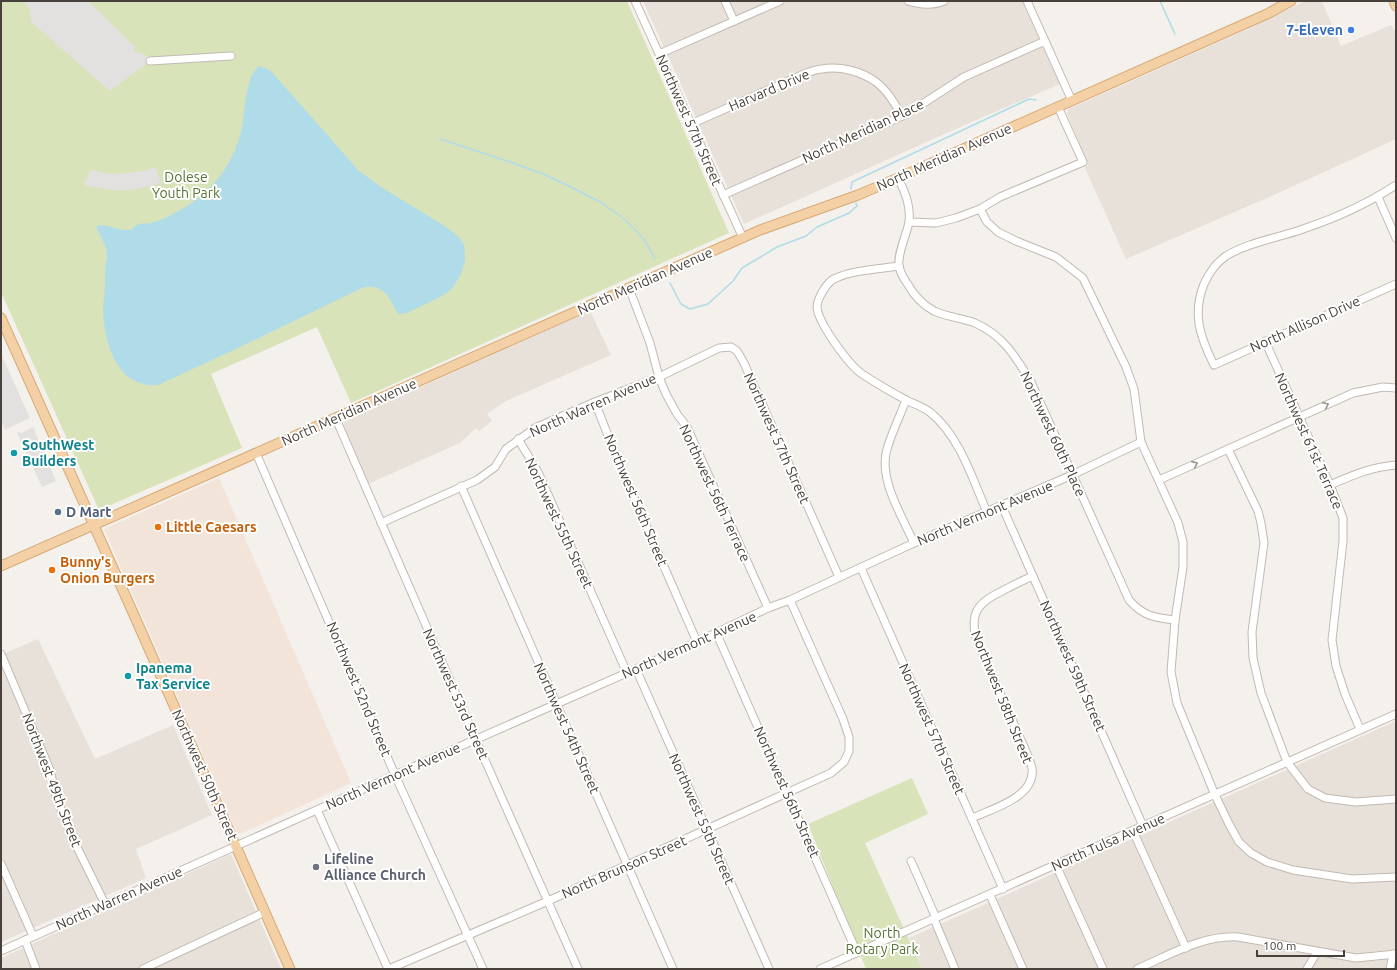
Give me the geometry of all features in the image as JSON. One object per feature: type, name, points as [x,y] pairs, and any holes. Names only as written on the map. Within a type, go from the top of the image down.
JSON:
[{"type":"main road","name":"North Meridian Avenue","points":[[1,566],[743,238],[779,223],[858,195],[898,178],[1267,14],[1291,1]]},
{"type":"main road","points":[[1394,1],[1396,6]]},
{"type":"main road","name":"Northwest 50th Street","points":[[1,318],[290,969]]},
{"type":"street","name":"Northwest 57th Street","points":[[635,1],[743,238]]},
{"type":"street","points":[[725,1],[734,21]]},
{"type":"street","points":[[659,54],[780,1]]},
{"type":"street","points":[[908,1],[924,5],[944,1]]},
{"type":"street","points":[[1028,1],[1072,101]]},
{"type":"street","name":"North Meridian Place","points":[[723,195],[902,116],[914,110],[964,77],[1045,41]]},
{"type":"street","points":[[150,61],[231,56]]},
{"type":"street","name":"Harvard Drive","points":[[691,124],[804,74],[822,69],[845,69],[859,73],[876,82],[892,99],[902,116]]},
{"type":"street","points":[[909,222],[936,223],[956,218],[980,209],[1000,197],[1083,162],[1058,107]]},
{"type":"street","points":[[898,178],[909,208],[909,222],[902,244],[899,266],[849,274],[832,279],[823,290],[817,306],[823,322],[847,360],[861,373],[906,400],[930,412],[942,424],[959,447],[987,512]]},
{"type":"street","points":[[1396,185],[1378,197],[1396,238]]},
{"type":"street","name":"North Allison Drive","points":[[1378,197],[1331,219],[1291,233],[1251,244],[1226,256],[1209,272],[1198,301],[1197,317],[1201,335],[1214,365],[1396,284]]},
{"type":"street","points":[[980,209],[987,222],[998,232],[1016,242],[1056,257],[1083,278],[1126,367],[1134,389],[1140,442],[1178,523],[1183,542],[1183,567],[1175,620],[1171,672],[1177,703],[1215,795],[1239,842],[1251,853],[1267,862],[1293,870],[1352,879],[1396,877]]},
{"type":"street","name":"Northwest 60th Place","points":[[899,266],[906,282],[917,298],[934,311],[975,324],[998,338],[1012,352],[1031,382],[1129,600],[1136,608],[1147,615],[1175,620]]},
{"type":"street","name":"Northwest 56th Terrace","points":[[629,288],[650,343],[659,377],[666,394],[677,414],[687,427],[698,450],[768,608]]},
{"type":"street","name":"Northwest 61st Terrace","points":[[1265,341],[1330,485],[1343,518],[1343,541],[1332,640],[1336,666],[1345,694],[1360,729]]},
{"type":"street","name":"Northwest 57th Street","points":[[731,347],[737,351],[744,363],[839,577]]},
{"type":"street","name":"North Warren Avenue","points":[[381,523],[477,480],[495,466],[506,449],[535,428],[594,402],[659,377],[719,348],[731,347]]},
{"type":"street","points":[[1159,480],[1353,393],[1383,387],[1396,388]]},
{"type":"street","points":[[906,400],[886,450],[885,474],[888,487],[914,543]]},
{"type":"street","name":"Northwest 56th Street","points":[[594,402],[617,459],[697,642]]},
{"type":"street","name":"Northwest 53rd Street","points":[[336,419],[578,969]]},
{"type":"street","name":"Northwest 55th Street","points":[[518,439],[538,472],[627,673]]},
{"type":"street","name":"North Vermont Avenue","points":[[236,846],[395,774],[476,740],[697,642],[768,608],[790,600],[914,543],[1072,475],[1140,442]]},
{"type":"street","points":[[1228,449],[1258,511],[1261,523],[1264,543],[1252,632],[1253,658],[1260,693],[1287,762],[1308,789],[1325,798],[1356,802],[1396,799]]},
{"type":"street","name":"Northwest 52nd Street","points":[[256,453],[395,774],[482,969]]},
{"type":"street","points":[[1330,485],[1373,468],[1396,465]]},
{"type":"street","name":"Northwest 54th Street","points":[[461,486],[673,969]]},
{"type":"street","name":"Northwest 59th Street","points":[[1002,506],[1143,826]]},
{"type":"street","name":"Northwest 57th Street","points":[[861,568],[1003,889]]},
{"type":"street","name":"Northwest 58th Street","points":[[972,818],[1016,798],[1025,790],[1030,780],[1032,769],[1028,756],[976,638],[973,626],[975,614],[979,605],[988,597],[1033,576]]},
{"type":"street","name":"North Brunson Street","points":[[388,969],[548,901],[787,793],[830,773],[844,762],[849,752],[849,737],[843,719],[790,600]]},
{"type":"street","name":"Northwest 56th Street","points":[[716,632],[857,953]]},
{"type":"street","name":"Northwest 49th Street","points":[[1,654],[50,770],[56,796],[70,833],[105,904]]},
{"type":"street","name":"Northwest 55th Street","points":[[636,669],[768,969]]},
{"type":"street","name":"North Tulsa Avenue","points":[[822,968],[990,895],[1396,714]]},
{"type":"street","points":[[317,810],[388,969]]},
{"type":"street","points":[[1133,831],[1186,948]]},
{"type":"street","name":"North Warren Avenue","points":[[1,951],[236,846]]},
{"type":"street","points":[[911,861],[956,969]]},
{"type":"street","points":[[1,864],[33,936]]},
{"type":"street","points":[[1056,865],[1102,969]]},
{"type":"street","points":[[990,895],[1023,969]]},
{"type":"street","points":[[143,969],[265,912]]},
{"type":"street","points":[[1137,969],[1206,940],[1230,937],[1356,958],[1394,954],[1390,969]]},
{"type":"street","points":[[25,940],[36,969]]},
{"type":"street","points":[[1307,969],[1317,952]]},
{"type":"shaded area","points":[[23,1],[88,1],[135,47],[134,51],[151,57],[150,61],[110,91],[31,22],[30,10]]},
{"type":"shaded area","points":[[643,1],[1035,1],[1024,6],[1060,84],[744,224]]},
{"type":"shaded area","points":[[1305,1],[1322,1],[1341,46],[1391,25],[1393,27],[1396,33],[1396,139],[1285,190],[1126,259],[1084,166],[1088,164],[1068,116],[1067,113],[1069,109],[1248,29]]},
{"type":"shaded area","points":[[155,167],[161,183],[154,185],[131,190],[111,190],[84,185],[91,170],[117,174],[144,171]]},
{"type":"shaded area","points":[[590,311],[611,355],[506,401],[487,414],[492,421],[479,431],[476,428],[460,443],[368,484],[343,426],[345,421]]},
{"type":"shaded area","points":[[1,354],[30,418],[5,430],[1,420]]},
{"type":"shaded area","points":[[33,427],[56,481],[42,487],[17,433],[21,433]]},
{"type":"shaded area","points":[[219,478],[351,783],[238,835],[104,529]]},
{"type":"shaded area","points":[[38,639],[95,759],[173,725],[212,815],[136,849],[146,878],[1,942],[1,655]]},
{"type":"shaded area","points":[[1396,721],[1396,969],[922,969],[909,938]]},
{"type":"shaded area","points":[[231,854],[281,969],[4,969],[1,963],[1,958]]},
{"type":"green space","name":"Dolese Youth Park","points":[[1,1],[627,1],[729,233],[351,403],[317,327],[211,374],[242,448],[99,510],[1,292]]},
{"type":"green space","name":"North Rotary Park","points":[[912,778],[928,814],[865,843],[922,969],[866,969],[808,824]]},
{"type":"water","points":[[260,66],[271,71],[359,171],[381,187],[443,225],[459,237],[464,245],[465,256],[465,261],[460,276],[447,293],[407,313],[400,314],[398,314],[389,297],[382,290],[364,287],[158,385],[144,384],[132,379],[123,372],[110,350],[104,324],[103,311],[105,267],[107,257],[106,248],[96,226],[104,225],[122,230],[128,230],[139,224],[156,221],[188,206],[210,188],[222,174],[235,149],[241,132],[248,86],[255,70]]},
{"type":"waterway","points":[[1160,1],[1175,34]]},
{"type":"waterway","points":[[851,189],[852,182],[1029,99],[1036,100]]},
{"type":"waterway","points":[[440,139],[543,174],[602,203],[623,218],[644,239],[655,259]]},
{"type":"waterway","points":[[670,283],[681,304],[690,309],[708,304],[733,281],[742,268],[777,247],[806,236],[817,227],[849,213],[857,206],[856,203]]},
{"type":"place","name":"7-Eleven","points":[[1351,30]]},
{"type":"place","name":"SouthWest Builders","points":[[14,453]]},
{"type":"place","name":"D Mart","points":[[58,512]]},
{"type":"place","name":"Little Caesars","points":[[158,527]]},
{"type":"place","name":"Bunny's Onion Burgers","points":[[52,570]]},
{"type":"place","name":"Ipanema Tax Service","points":[[128,676]]},
{"type":"place","name":"Lifeline Alliance Church","points":[[316,867]]}]
